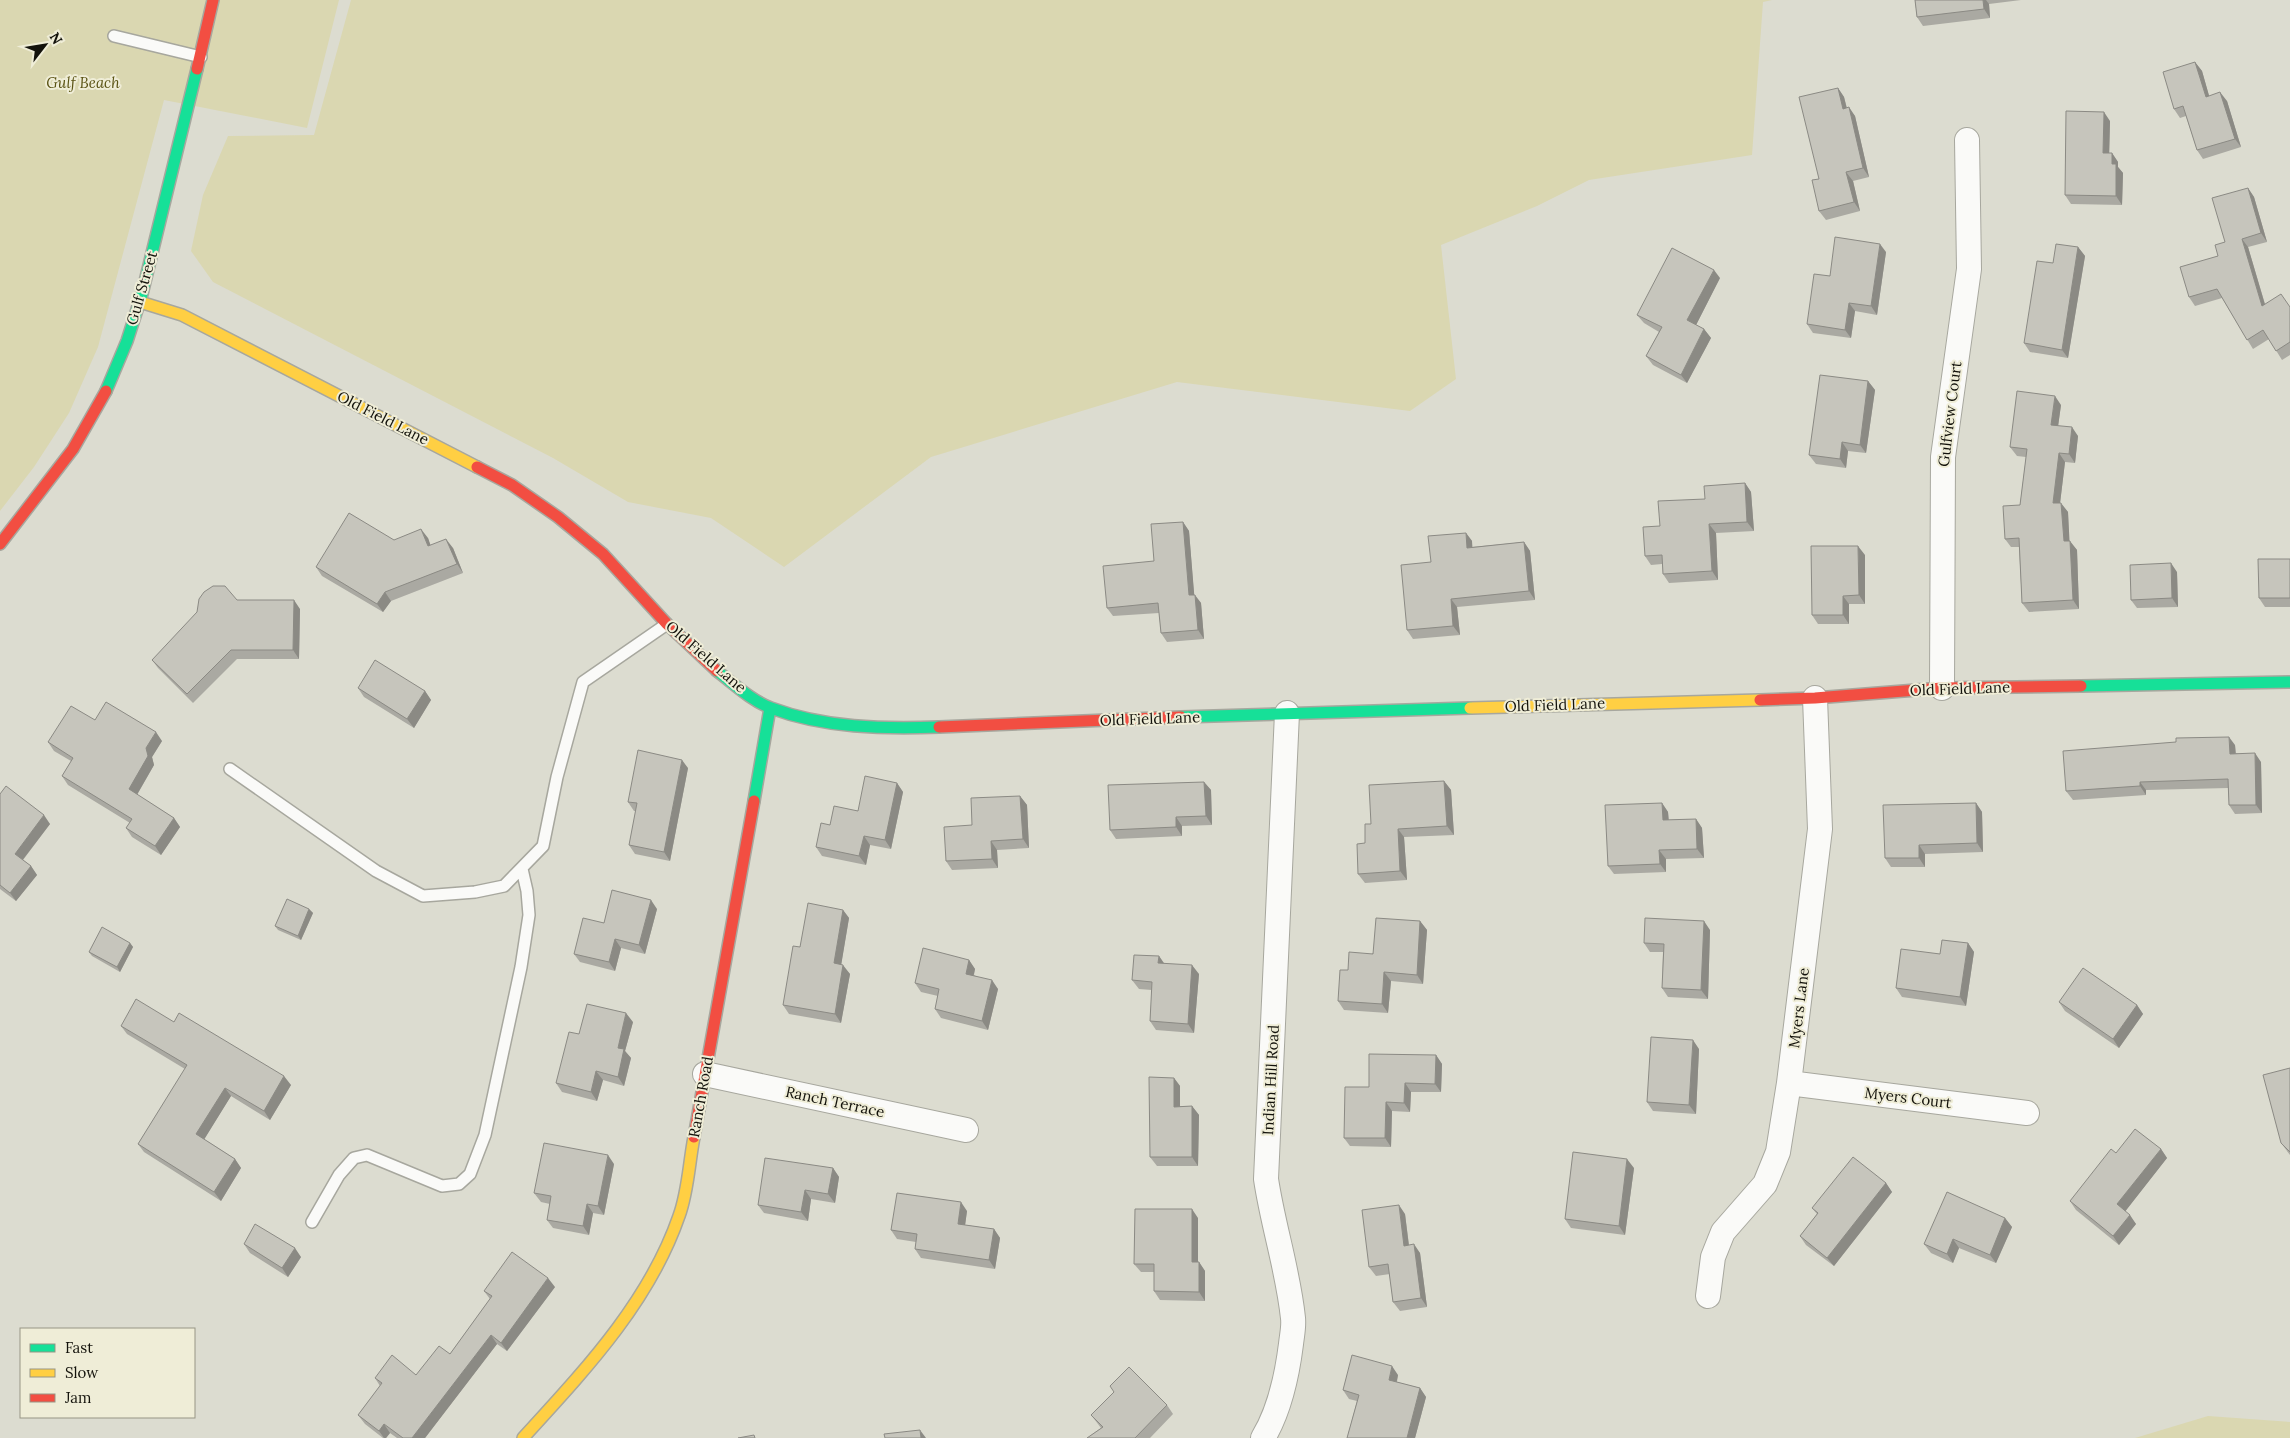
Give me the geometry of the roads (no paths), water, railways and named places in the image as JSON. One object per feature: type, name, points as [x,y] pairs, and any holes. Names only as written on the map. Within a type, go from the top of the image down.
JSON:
[{"type":"street","name":"Gulf Street","points":[[0,544],[77,440],[107,389],[124,351],[140,302],[201,57],[213,0]]},
{"type":"street","name":"Gulfview Court","points":[[1942,688],[1943,457],[1969,269],[1968,140]]},
{"type":"street","name":"Old Field Lane","points":[[140,302],[182,315],[512,485],[558,517],[603,554],[667,624],[743,691],[770,708],[831,723],[894,729],[1286,713],[1815,698],[1942,688],[2290,682]]},
{"type":"street","name":"Myers Lane","points":[[1708,1296],[1713,1257],[1723,1232],[1765,1184],[1778,1152],[1789,1083],[1820,829],[1815,698]]},
{"type":"street","name":"Ranch Road","points":[[524,1438],[597,1356],[637,1304],[669,1246],[680,1214],[770,708]]},
{"type":"street","name":"Indian Hill Road","points":[[1263,1438],[1271,1425],[1287,1376],[1294,1320],[1285,1263],[1272,1217],[1266,1179],[1286,713]]},
{"type":"street","name":"Ranch Terrace","points":[[705,1074],[966,1130]]},
{"type":"street","name":"Myers Court","points":[[1789,1083],[2027,1113]]},
{"type":"lane","points":[[114,36],[201,57]]},
{"type":"lane","points":[[230,769],[376,871],[423,896],[475,892],[504,886],[522,870],[543,846],[557,777],[583,682],[667,624]]},
{"type":"lane","points":[[312,1222],[339,1175],[354,1158],[368,1155],[442,1186],[459,1184],[470,1174],[485,1135],[522,958],[529,915],[528,892],[522,870]]},
{"type":"park label","name":"Gulf Beach","points":[[83,83]]}]
